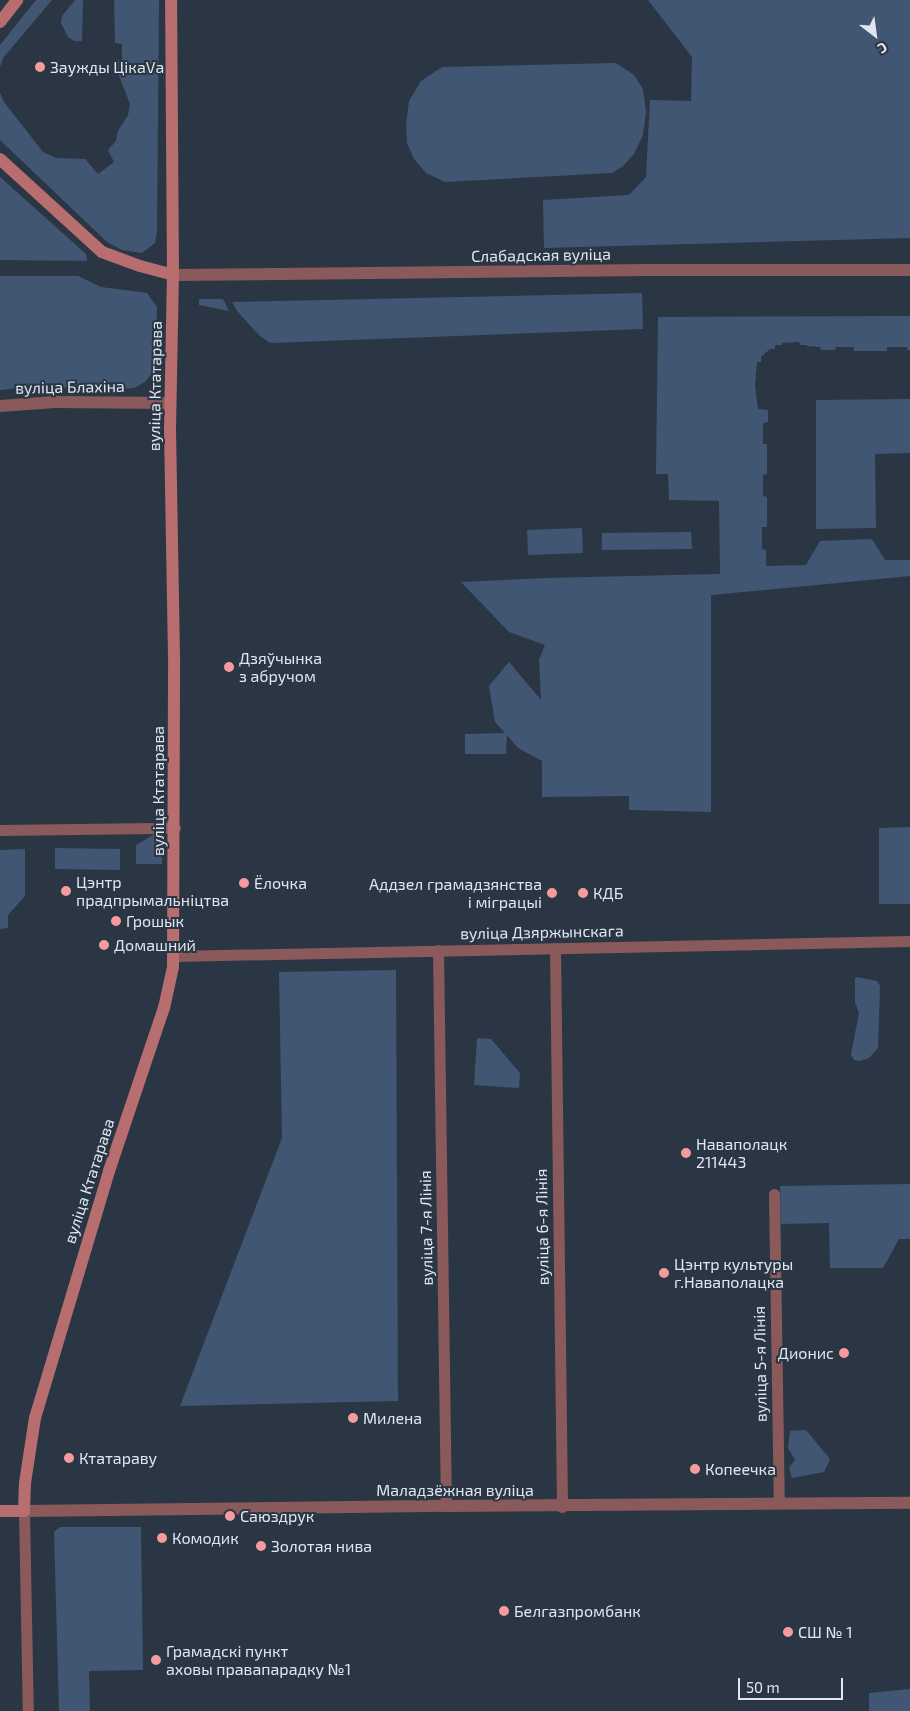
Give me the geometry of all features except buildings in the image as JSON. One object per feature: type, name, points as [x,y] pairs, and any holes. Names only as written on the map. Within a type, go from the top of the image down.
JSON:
[{"type":"main road","points":[[0,22],[17,0]]},
{"type":"main road","name":"вуліца Ктатарава","points":[[24,1511],[25,1483],[35,1418],[103,1189],[164,1008],[174,956],[170,403],[173,275],[171,0]]},
{"type":"main road","points":[[0,159],[102,252],[140,266],[173,275]]},
{"type":"main road","name":"Маладзёжная вуліца","points":[[0,1510],[24,1511]]},
{"type":"street","name":"Слабадская вуліца","points":[[173,275],[910,270]]},
{"type":"street","name":"вуліца Блахіна","points":[[0,406],[54,402],[170,403]]},
{"type":"street","points":[[0,830],[174,828]]},
{"type":"street","name":"вуліца Дзяржынскага","points":[[174,956],[910,941]]},
{"type":"street","name":"вуліца 6-я Лінія","points":[[555,948],[562,1506]]},
{"type":"street","name":"вуліца 7-я Лінія","points":[[438,950],[446,1506]]},
{"type":"street","name":"вуліца 5-я Лінія","points":[[774,1194],[779,1503]]},
{"type":"street","name":"Маладзёжная вуліца","points":[[24,1511],[910,1503]]},
{"type":"street","name":"вуліца Ктатарава","points":[[24,1511],[28,1711]]},
{"type":"shaded area","points":[[36,0],[52,0],[3,58],[0,67],[0,45]]},
{"type":"shaded area","points":[[75,0],[83,0],[82,41],[74,41],[68,37],[61,23],[62,16]]},
{"type":"shaded area","points":[[114,0],[159,0],[157,232],[155,243],[142,253],[122,250],[107,242],[0,140],[0,93],[4,102],[43,152],[56,158],[85,159],[98,174],[114,162],[108,150],[116,141],[118,131],[128,115],[130,104],[117,71],[116,60],[122,60],[122,44],[115,43]]},
{"type":"shaded area","points":[[648,0],[910,0],[910,238],[544,248],[543,200],[629,195],[646,177],[650,100],[691,101],[692,57]]},
{"type":"shaded area","points":[[616,63],[634,75],[643,89],[646,112],[643,135],[634,154],[622,167],[612,173],[445,182],[426,173],[414,159],[407,143],[406,125],[409,101],[421,81],[442,67]]},
{"type":"shaded area","points":[[0,177],[86,254],[87,261],[0,260]]},
{"type":"shaded area","points":[[0,276],[78,276],[101,287],[147,293],[157,307],[156,364],[152,373],[145,382],[134,388],[30,387],[0,390]]},
{"type":"shaded area","points":[[642,293],[643,329],[270,343],[260,336],[237,311],[232,302]]},
{"type":"shaded area","points":[[199,299],[223,299],[229,311],[199,305]]},
{"type":"shaded area","points":[[910,316],[910,350],[907,350],[907,347],[887,347],[887,351],[854,351],[854,347],[836,347],[835,350],[821,350],[820,347],[800,345],[799,342],[782,343],[782,345],[775,345],[775,349],[770,349],[761,357],[761,362],[757,362],[755,385],[758,409],[768,410],[768,422],[763,423],[763,444],[767,444],[767,474],[763,475],[763,496],[767,497],[767,527],[762,527],[762,549],[766,550],[766,566],[806,565],[820,541],[872,539],[885,560],[910,560],[910,576],[711,595],[711,812],[629,810],[629,796],[542,797],[542,761],[518,748],[507,735],[506,754],[465,754],[465,734],[505,733],[495,722],[489,686],[509,662],[541,700],[539,660],[545,645],[509,632],[461,582],[720,574],[719,501],[669,500],[668,474],[656,474],[658,317]]},
{"type":"shaded area","points":[[910,399],[910,453],[875,454],[876,528],[816,529],[816,400]]},
{"type":"shaded area","points":[[582,528],[583,553],[528,555],[527,530]]},
{"type":"shaded area","points":[[691,532],[692,549],[602,550],[602,533]]},
{"type":"shaded area","points":[[910,827],[910,904],[879,904],[879,828]]},
{"type":"shaded area","points":[[155,834],[162,840],[162,864],[136,864],[136,845]]},
{"type":"shaded area","points":[[55,848],[120,849],[120,870],[55,869]]},
{"type":"shaded area","points":[[25,849],[25,896],[8,915],[8,928],[0,929],[0,850]]},
{"type":"shaded area","points":[[396,970],[398,1401],[180,1406],[282,1138],[279,972]]},
{"type":"shaded area","points":[[855,978],[877,981],[880,986],[878,1048],[869,1058],[860,1061],[854,1060],[851,1054],[859,1013],[855,1002]]},
{"type":"shaded area","points":[[477,1038],[491,1039],[520,1073],[519,1088],[474,1085]]},
{"type":"shaded area","points":[[910,1184],[910,1239],[899,1239],[883,1268],[830,1268],[829,1223],[781,1224],[780,1186]]},
{"type":"shaded area","points":[[806,1430],[830,1459],[824,1472],[792,1478],[789,1468],[795,1460],[788,1448],[790,1431]]},
{"type":"shaded area","points":[[60,1527],[141,1527],[143,1670],[89,1671],[90,1711],[59,1711],[54,1532]]},
{"type":"shaded area","points":[[910,1689],[910,1711],[869,1711],[869,1693]]},
{"type":"place","name":"Заужды ЦікаVа","points":[[40,67]]},
{"type":"place","name":"Дзяўчынка з абручом","points":[[229,667]]},
{"type":"place","name":"Ёлочка","points":[[244,883]]},
{"type":"place","name":"Цэнтр прадпрымальніцтва","points":[[66,891]]},
{"type":"place","name":"Аддзел грамадзянства і міграцыі","points":[[552,893]]},
{"type":"place","name":"КДБ","points":[[583,893]]},
{"type":"place","name":"Грошык","points":[[116,921]]},
{"type":"place","name":"Домашний","points":[[104,945]]},
{"type":"place","name":"Наваполацк 211443","points":[[686,1153]]},
{"type":"place","name":"Цэнтр культуры г.Наваполацка","points":[[664,1273]]},
{"type":"place","name":"Дионис","points":[[844,1353]]},
{"type":"place","name":"Милена","points":[[353,1418]]},
{"type":"place","name":"Ктатараву","points":[[69,1458]]},
{"type":"place","name":"Копеечка","points":[[695,1469]]},
{"type":"place","name":"Саюздрук","points":[[230,1516]]},
{"type":"place","name":"Комодик","points":[[162,1538]]},
{"type":"place","name":"Золотая нива","points":[[261,1546]]},
{"type":"place","name":"Белгазпромбанк","points":[[504,1611]]},
{"type":"place","name":"СШ № 1","points":[[788,1632]]},
{"type":"place","name":"Грамадскі пункт аховы правапарадку №1","points":[[156,1660]]}]
